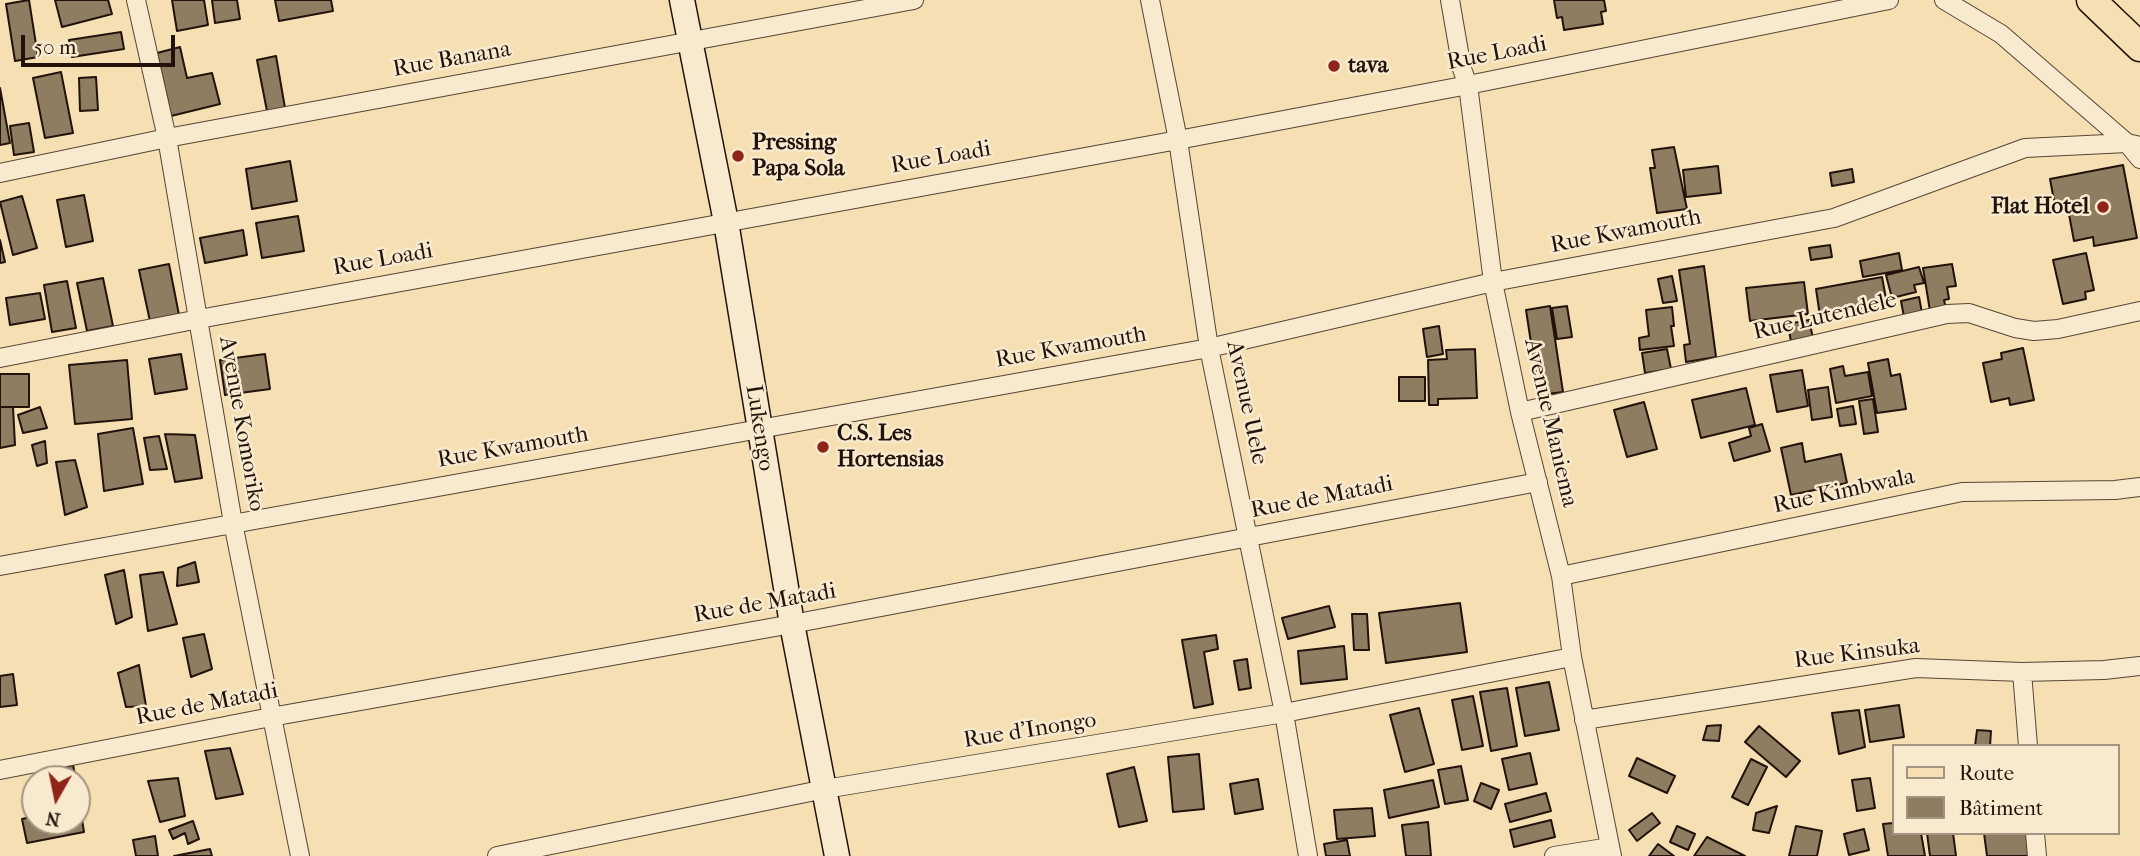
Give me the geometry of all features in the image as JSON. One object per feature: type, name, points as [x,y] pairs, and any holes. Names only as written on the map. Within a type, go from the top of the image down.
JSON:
[{"type":"main road","points":[[2091,0],[2140,47]]},
{"type":"street","name":"Avenue Komoriko","points":[[136,0],[167,138],[233,523],[300,856]]},
{"type":"street","name":"Lukengo","points":[[682,0],[726,222],[792,624],[837,856]]},
{"type":"street","name":"Rue Banana","points":[[0,173],[167,138],[914,0]]},
{"type":"street","name":"Avenue Uele","points":[[1150,0],[1178,140],[1209,348],[1284,713],[1308,856]]},
{"type":"street","name":"Avenue Maniema","points":[[1450,0],[1462,69],[1468,85],[1493,282],[1520,412],[1561,576],[1572,657],[1611,851]]},
{"type":"street","name":"Rue Loadi","points":[[0,358],[199,319],[1178,140],[1889,0]]},
{"type":"street","points":[[1944,0],[2001,34],[2134,145],[2140,159]]},
{"type":"street","name":"Rue Kwamouth","points":[[0,566],[1209,348],[1493,282],[1834,218],[2025,148],[2134,145]]},
{"type":"street","name":"Rue Lutendele","points":[[1520,412],[1947,314],[1969,313],[2015,328],[2034,331],[2058,329],[2140,311]]},
{"type":"street","name":"Rue de Matadi","points":[[0,770],[792,624],[1538,482]]},
{"type":"street","name":"Rue Kimbwala","points":[[1561,576],[1962,492],[2115,490],[2140,487]]},
{"type":"street","name":"Rue d'Inongo","points":[[496,856],[825,789],[1284,713],[1572,657]]},
{"type":"street","name":"Rue Kinsuka","points":[[1584,720],[1916,668],[2022,672],[2104,670],[2140,666]]},
{"type":"street","points":[[2022,672],[2028,744]]},
{"type":"street","points":[[2035,835],[2037,856]]},
{"type":"street","points":[[1554,856],[1611,851]]},
{"type":"building","points":[[29,0],[38,57],[15,61],[6,4]]},
{"type":"building","points":[[55,0],[108,0],[112,14],[62,27]]},
{"type":"building","points":[[172,0],[204,0],[208,25],[177,31]]},
{"type":"building","points":[[212,0],[237,0],[240,19],[215,23]]},
{"type":"building","points":[[275,0],[331,0],[333,11],[279,21]]},
{"type":"building","points":[[1554,0],[1604,0],[1606,11],[1601,12],[1603,24],[1564,30],[1562,17],[1557,18]]},
{"type":"building","points":[[121,32],[124,49],[72,57],[69,40]]},
{"type":"building","points":[[180,47],[187,78],[212,73],[220,104],[171,116],[157,53]]},
{"type":"building","points":[[276,56],[285,108],[267,111],[257,60]]},
{"type":"building","points":[[61,72],[73,133],[45,138],[33,78]]},
{"type":"building","points":[[96,77],[98,110],[80,111],[79,78]]},
{"type":"building","points":[[0,88],[10,143],[0,145]]},
{"type":"building","points":[[29,123],[34,152],[14,155],[10,126]]},
{"type":"building","points":[[1674,147],[1687,209],[1657,213],[1650,168],[1655,168],[1652,150]]},
{"type":"building","points":[[290,161],[297,201],[252,209],[246,169]]},
{"type":"building","points":[[2123,165],[2137,238],[2094,246],[2093,237],[2074,241],[2068,209],[2056,211],[2050,179]]},
{"type":"building","points":[[1718,166],[1721,193],[1686,197],[1683,170]]},
{"type":"building","points":[[1852,169],[1854,182],[1832,186],[1830,173]]},
{"type":"building","points":[[84,195],[93,241],[66,247],[57,200]]},
{"type":"building","points":[[22,196],[37,248],[13,255],[0,202]]},
{"type":"building","points":[[298,216],[304,251],[262,258],[256,223]]},
{"type":"building","points":[[243,230],[247,255],[205,263],[200,238]]},
{"type":"building","points":[[0,240],[5,262],[0,263]]},
{"type":"building","points":[[1830,245],[1832,257],[1811,260],[1809,248]]},
{"type":"building","points":[[1899,253],[1902,270],[1863,277],[1860,261]]},
{"type":"building","points":[[2086,253],[2094,290],[2085,292],[2086,299],[2063,304],[2053,260]]},
{"type":"building","points":[[169,264],[180,320],[151,326],[139,270]]},
{"type":"building","points":[[1952,264],[1956,286],[1947,287],[1949,299],[1944,300],[1946,309],[1930,311],[1923,268]]},
{"type":"building","points":[[1704,266],[1716,357],[1686,362],[1684,345],[1690,344],[1679,270]]},
{"type":"building","points":[[1919,267],[1924,283],[1914,285],[1916,292],[1892,298],[1886,275]]},
{"type":"building","points":[[1672,276],[1677,301],[1663,303],[1658,279]]},
{"type":"building","points":[[1882,277],[1887,304],[1820,316],[1816,289]]},
{"type":"building","points":[[103,278],[113,326],[87,331],[77,283]]},
{"type":"building","points":[[67,281],[76,328],[52,332],[44,285]]},
{"type":"building","points":[[1804,282],[1808,314],[1750,321],[1746,288]]},
{"type":"building","points":[[40,293],[45,319],[10,325],[6,298]]},
{"type":"building","points":[[1919,297],[1922,313],[1904,317],[1901,301]]},
{"type":"building","points":[[1550,306],[1563,392],[1539,395],[1526,310]]},
{"type":"building","points":[[1567,306],[1572,337],[1557,339],[1552,308]]},
{"type":"building","points":[[1672,307],[1674,346],[1640,350],[1639,338],[1649,336],[1646,310]]},
{"type":"building","points":[[1809,320],[1813,338],[1791,342],[1788,324]]},
{"type":"building","points":[[1439,326],[1443,354],[1427,357],[1423,329]]},
{"type":"building","points":[[2023,348],[2034,400],[2010,405],[2009,398],[1991,402],[1983,363],[2002,359],[2001,353]]},
{"type":"building","points":[[1475,349],[1477,398],[1438,399],[1438,405],[1429,405],[1428,360],[1447,359],[1446,350]]},
{"type":"building","points":[[1667,349],[1671,369],[1645,373],[1642,353]]},
{"type":"building","points":[[181,354],[187,389],[155,394],[149,359]]},
{"type":"building","points":[[265,354],[270,389],[225,395],[220,360]]},
{"type":"building","points":[[1888,359],[1891,376],[1900,374],[1906,409],[1877,413],[1868,363]]},
{"type":"building","points":[[127,360],[132,419],[75,424],[69,365]]},
{"type":"building","points":[[1843,366],[1845,376],[1868,372],[1872,396],[1836,403],[1830,369]]},
{"type":"building","points":[[1802,370],[1808,406],[1777,412],[1770,375]]},
{"type":"building","points":[[0,374],[29,374],[29,407],[0,407]]},
{"type":"building","points":[[1399,377],[1425,377],[1425,401],[1399,401]]},
{"type":"building","points":[[1828,387],[1832,417],[1812,420],[1808,390]]},
{"type":"building","points":[[1746,388],[1755,425],[1701,438],[1692,400]]},
{"type":"building","points":[[1873,399],[1878,432],[1864,434],[1859,401]]},
{"type":"building","points":[[1644,402],[1657,449],[1627,457],[1614,410]]},
{"type":"building","points":[[1853,406],[1856,424],[1840,426],[1837,409]]},
{"type":"building","points":[[0,407],[13,407],[15,445],[0,448]]},
{"type":"building","points":[[40,407],[47,428],[23,433],[18,415]]},
{"type":"building","points":[[1762,424],[1770,451],[1734,461],[1729,443],[1751,436],[1749,428]]},
{"type":"building","points":[[133,428],[143,484],[104,491],[98,434]]},
{"type":"building","points":[[165,434],[195,435],[202,478],[175,482]]},
{"type":"building","points":[[159,436],[167,469],[150,470],[144,438]]},
{"type":"building","points":[[45,441],[47,463],[37,466],[32,445]]},
{"type":"building","points":[[1802,443],[1805,462],[1841,454],[1847,483],[1791,495],[1781,448]]},
{"type":"building","points":[[75,460],[87,507],[65,515],[56,462]]},
{"type":"building","points":[[195,562],[199,582],[177,586],[178,568]]},
{"type":"building","points":[[124,570],[132,617],[116,624],[105,575]]},
{"type":"building","points":[[163,572],[177,624],[148,631],[140,575]]},
{"type":"building","points":[[1460,603],[1467,652],[1386,663],[1379,613]]},
{"type":"building","points":[[1329,606],[1335,627],[1288,639],[1282,618]]},
{"type":"building","points":[[1352,614],[1367,614],[1369,650],[1354,650]]},
{"type":"building","points":[[204,634],[212,669],[191,677],[183,638]]},
{"type":"building","points":[[1216,635],[1218,649],[1204,652],[1213,704],[1194,708],[1182,640]]},
{"type":"building","points":[[1344,646],[1347,679],[1301,684],[1298,651]]},
{"type":"building","points":[[1247,659],[1251,688],[1239,690],[1234,661]]},
{"type":"building","points":[[139,665],[146,706],[126,707],[118,673]]},
{"type":"building","points":[[13,674],[17,705],[0,707],[0,676]]},
{"type":"building","points":[[1549,682],[1559,730],[1525,736],[1516,688]]},
{"type":"building","points":[[1507,688],[1517,746],[1491,751],[1480,692]]},
{"type":"building","points":[[1473,696],[1483,746],[1462,750],[1452,700]]},
{"type":"building","points":[[1899,705],[1904,737],[1870,742],[1865,710]]},
{"type":"building","points":[[1419,708],[1434,764],[1405,772],[1390,715]]},
{"type":"building","points":[[1859,710],[1865,747],[1839,754],[1832,713]]},
{"type":"building","points":[[1721,725],[1719,741],[1703,740],[1707,726]]},
{"type":"building","points":[[1759,726],[1800,761],[1786,777],[1745,742]]},
{"type":"building","points":[[1977,730],[1991,731],[1990,744],[1975,744]]},
{"type":"building","points":[[230,748],[243,794],[216,799],[205,751]]},
{"type":"building","points":[[1530,753],[1537,784],[1509,790],[1502,759]]},
{"type":"building","points":[[1199,754],[1204,809],[1173,812],[1168,757]]},
{"type":"building","points":[[1637,758],[1675,776],[1667,793],[1629,776]]},
{"type":"building","points":[[1751,759],[1767,767],[1748,805],[1732,797]]},
{"type":"building","points":[[1461,766],[1468,800],[1445,804],[1438,770]]},
{"type":"building","points":[[1134,767],[1147,821],[1119,827],[1107,774]]},
{"type":"building","points":[[178,778],[185,816],[160,822],[148,781]]},
{"type":"building","points":[[1870,778],[1875,808],[1857,811],[1852,780]]},
{"type":"building","points":[[1258,779],[1263,809],[1235,814],[1230,784]]},
{"type":"building","points":[[1433,780],[1439,807],[1389,818],[1384,790]]},
{"type":"building","points":[[1481,783],[1499,790],[1491,809],[1474,801]]},
{"type":"building","points":[[1546,793],[1551,811],[1510,822],[1505,804]]},
{"type":"building","points":[[1777,806],[1769,833],[1753,830],[1756,813]]},
{"type":"building","points":[[1372,808],[1375,836],[1337,839],[1334,810]]},
{"type":"building","points":[[1652,813],[1660,823],[1637,841],[1629,830]]},
{"type":"building","points":[[1551,820],[1555,837],[1514,847],[1510,830]]},
{"type":"building","points":[[193,821],[199,839],[188,844],[185,833],[173,839],[169,830]]},
{"type":"building","points":[[1428,822],[1431,856],[1406,856],[1402,825]]},
{"type":"building","points":[[1892,823],[1892,835],[1921,835],[1925,856],[1888,856],[1883,824]]},
{"type":"building","points":[[1677,826],[1695,834],[1688,850],[1670,842]]},
{"type":"building","points":[[1796,826],[1822,831],[1817,856],[1789,856]]},
{"type":"building","points":[[1864,829],[1869,850],[1849,855],[1844,834]]},
{"type":"building","points":[[25,835],[68,835],[27,843]]},
{"type":"building","points":[[1927,835],[1953,835],[1956,856],[1930,856]]},
{"type":"building","points":[[1984,835],[2027,835],[2030,856],[1987,856]]},
{"type":"building","points":[[155,836],[158,856],[136,856],[133,840]]},
{"type":"building","points":[[1707,837],[1745,856],[1694,856]]},
{"type":"building","points":[[1347,840],[1350,856],[1326,856],[1324,844]]},
{"type":"building","points":[[1658,844],[1674,856],[1649,856]]},
{"type":"building","points":[[210,849],[212,856],[174,856]]},
{"type":"place","name":"tava","points":[[1334,66]]},
{"type":"place","name":"Pressing Papa Sola","points":[[738,156]]},
{"type":"place","name":"Flat Hotel","points":[[2103,207]]},
{"type":"place","name":"C.S. Les Hortensias","points":[[823,447]]}]
